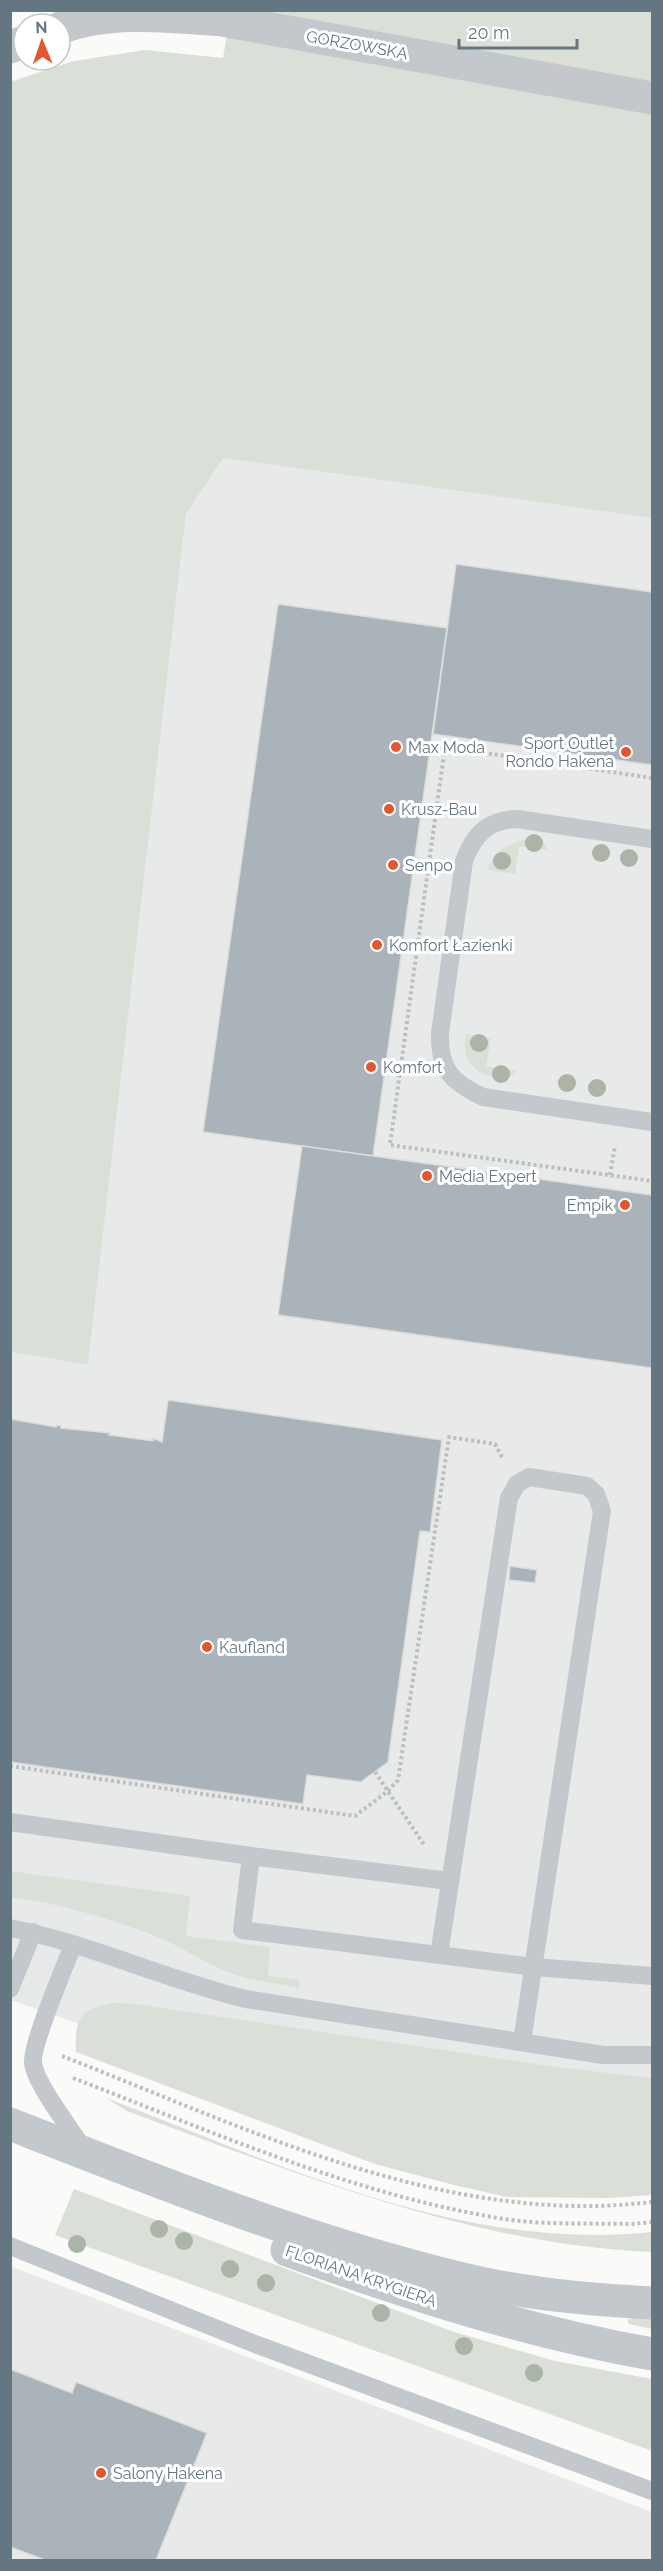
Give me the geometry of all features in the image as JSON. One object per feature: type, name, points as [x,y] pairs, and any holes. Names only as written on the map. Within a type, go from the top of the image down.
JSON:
[{"type":"street","name":"GORZOWSKA","points":[[72,24],[110,18],[158,15],[222,20],[652,98]]},
{"type":"street","name":"FLORIANA KRYGIERA","points":[[10,2124],[278,2224],[357,2250],[464,2280],[572,2296],[652,2303]]},
{"type":"street","name":"FLORIANA KRYGIERA","points":[[86,2154],[215,2225],[370,2280],[508,2322],[614,2348],[652,2354]]},
{"type":"lane","points":[[652,839],[517,819],[504,819],[481,830],[474,838],[464,861],[440,1054],[454,1079],[465,1089],[483,1097],[652,1122]]},
{"type":"lane","points":[[439,1955],[509,1498],[517,1484],[529,1477],[587,1486],[596,1494],[602,1512],[522,2042]]},
{"type":"lane","points":[[10,1822],[449,1881]]},
{"type":"lane","points":[[251,1856],[242,1930],[534,1967],[652,1976]]},
{"type":"lane","points":[[10,1928],[33,1932],[204,1989],[246,1999],[603,2055],[652,2055]]},
{"type":"lane","points":[[10,1989],[33,1932]]},
{"type":"lane","points":[[73,1945],[35,2054],[42,2086],[86,2154]]},
{"type":"lane","points":[[10,2246],[255,2344],[652,2490]]},
{"type":"path","points":[[10,1766],[355,1816],[388,1791],[398,1780],[449,1437],[495,1444],[517,1484]]},
{"type":"path","points":[[375,1772],[449,1881]]},
{"type":"path","points":[[35,2054],[311,2153],[424,2186],[496,2200],[564,2206],[622,2206],[652,2202]]},
{"type":"path","points":[[35,2054],[284,2158],[421,2201],[514,2220],[634,2224],[652,2222]]},
{"type":"shaded area","points":[[231,11],[652,11],[652,518],[223,458],[186,514],[88,1365],[11,1352],[10,82],[40,72],[72,72],[72,62],[74,61],[145,50],[223,58]]},
{"type":"shaded area","points":[[223,458],[652,518],[652,2104],[214,2072],[11,2000],[11,1352],[88,1365],[186,514]]},
{"type":"shaded area","points":[[531,838],[542,841],[547,850],[519,846],[515,874],[488,870],[498,852]]},
{"type":"shaded area","points":[[466,1034],[491,1038],[486,1066],[516,1071],[507,1080],[480,1072],[469,1061],[466,1053]]},
{"type":"shaded area","points":[[11,1871],[190,1896],[186,1936],[270,1947],[268,1976],[299,1980],[299,1988],[236,1975],[174,1944],[101,1917],[47,1903],[11,1897]]},
{"type":"shaded area","points":[[112,2003],[136,2004],[556,2067],[652,2078],[652,2195],[608,2198],[507,2197],[375,2164],[76,2052],[78,2024],[81,2018],[92,2009]]},
{"type":"shaded area","points":[[106,2098],[305,2175],[373,2197],[441,2216],[511,2229],[581,2235],[652,2232],[652,2252],[584,2246],[517,2235],[450,2220],[385,2202],[320,2181],[127,2111]]},
{"type":"shaded area","points":[[74,2189],[454,2332],[555,2361],[652,2379],[652,2451],[55,2235]]},
{"type":"shaded area","points":[[10,2266],[652,2512],[652,2560],[11,2560]]},
{"type":"shaded area","points":[[634,2317],[652,2318],[652,2329],[629,2324],[627,2320]]},
{"type":"building","points":[[456,564],[652,592],[652,765],[433,734]]},
{"type":"building","points":[[278,604],[447,628],[373,1156],[203,1132]]},
{"type":"building","points":[[302,1146],[652,1195],[652,1368],[278,1315]]},
{"type":"building","name":"Kaufland","points":[[168,1400],[442,1440],[430,1532],[420,1531],[388,1762],[361,1782],[307,1775],[303,1804],[10,1762],[10,1419],[153,1441],[153,1438],[162,1442]]},
{"type":"building","points":[[510,1566],[537,1570],[535,1583],[509,1580]]},
{"type":"building","name":"Salony Hakena","points":[[10,2369],[72,2393],[76,2382],[207,2433],[156,2560],[45,2560],[10,2547]]},
{"type":"place","name":"Max Moda","points":[[396,747]]},
{"type":"place","name":"Sport Outlet Rondo Hakena","points":[[626,752]]},
{"type":"place","name":"Krusz-Bau","points":[[389,809]]},
{"type":"place","name":"Senpo","points":[[393,865]]},
{"type":"place","name":"Komfort Łazienki","points":[[377,945]]},
{"type":"place","name":"Komfort","points":[[371,1067]]},
{"type":"place","name":"Media Expert","points":[[427,1176]]},
{"type":"place","name":"Empik","points":[[625,1205]]},
{"type":"place","name":"Kaufland","points":[[207,1647]]},
{"type":"place","name":"Salony Hakena","points":[[101,2473]]}]
